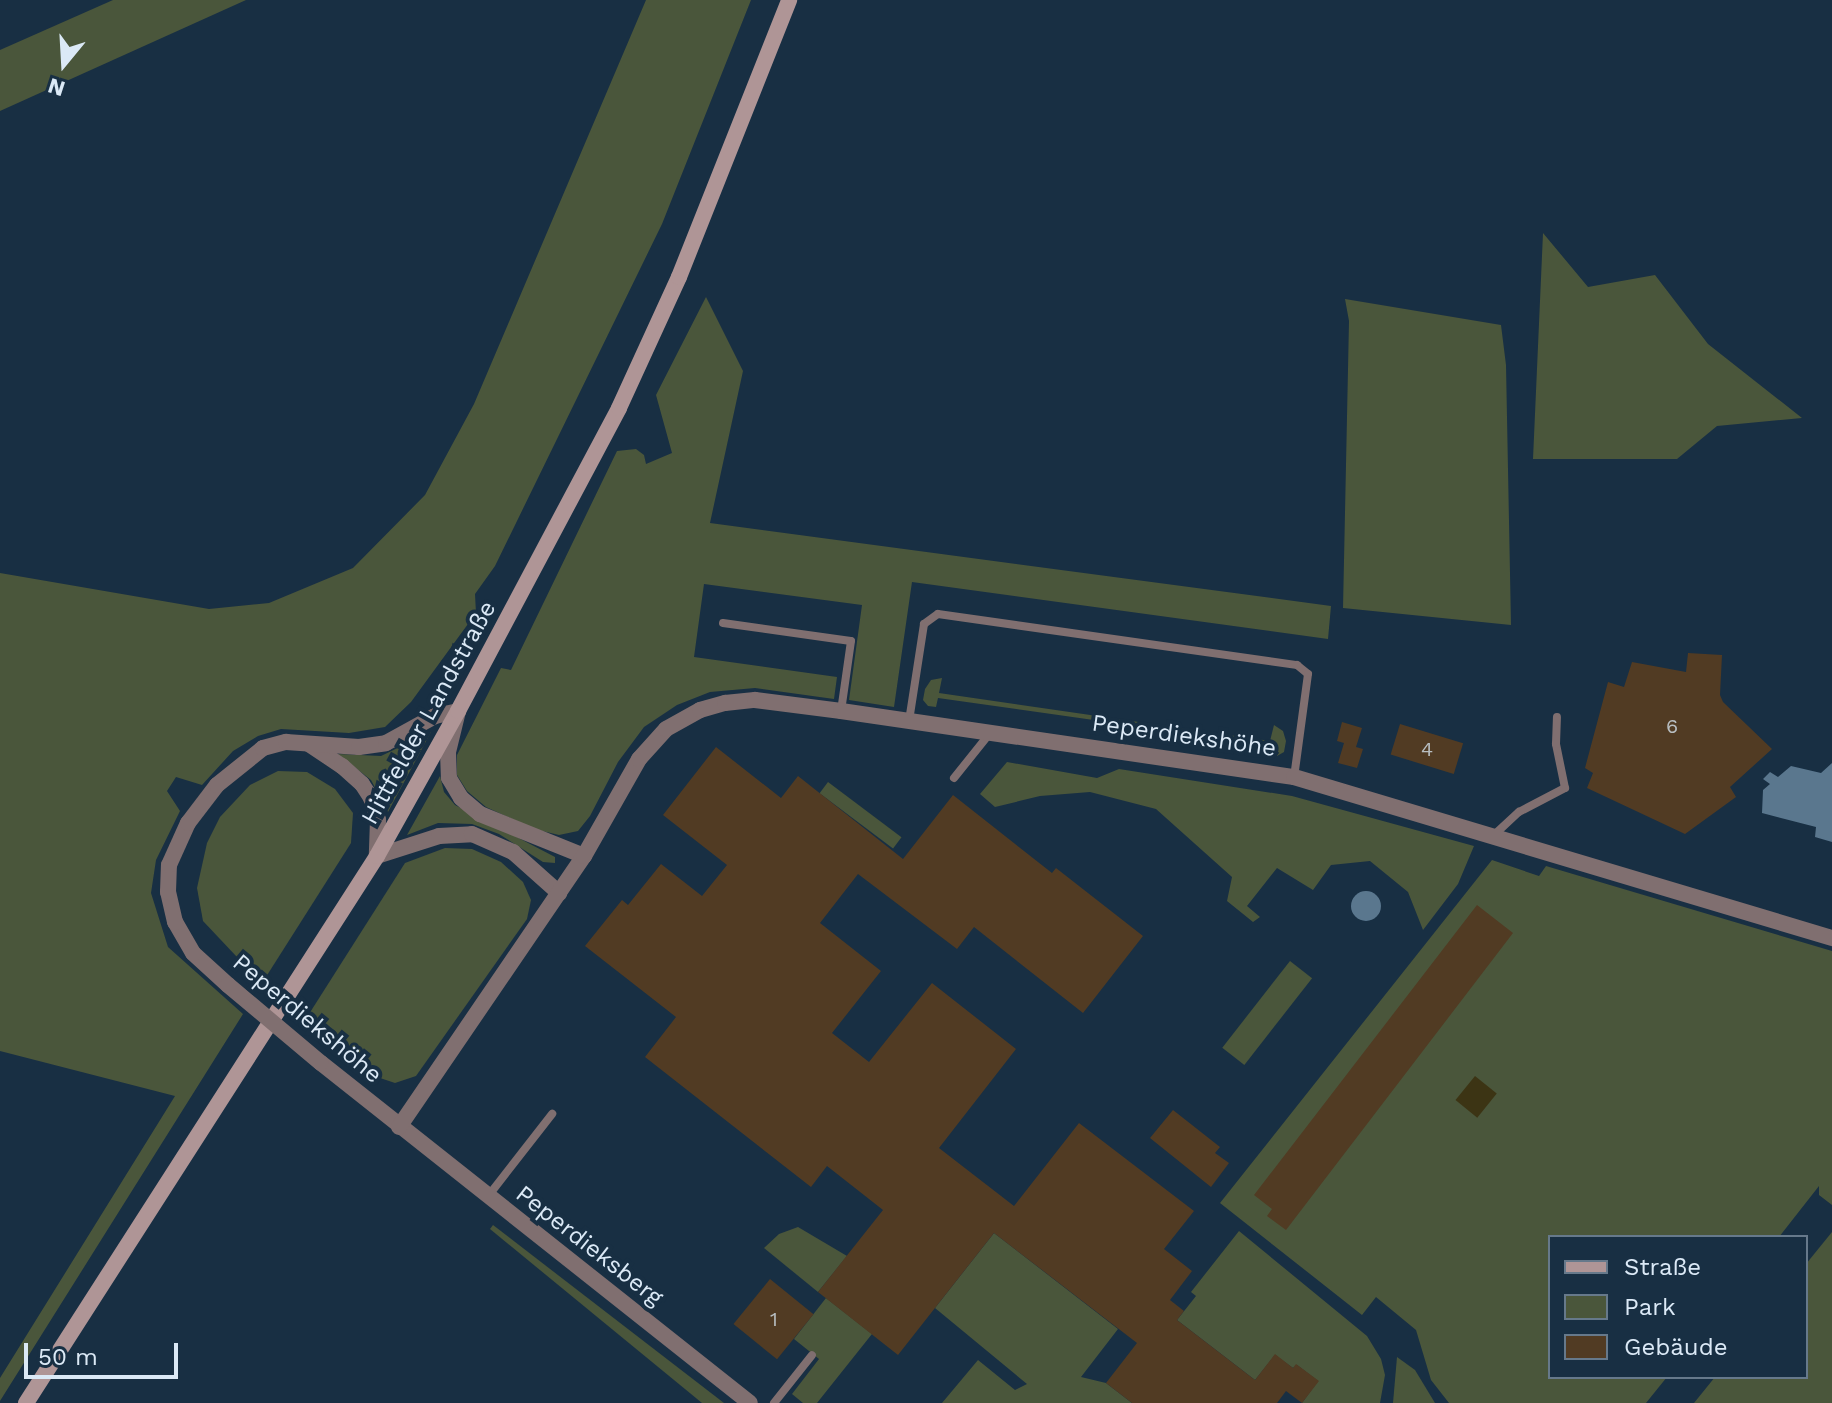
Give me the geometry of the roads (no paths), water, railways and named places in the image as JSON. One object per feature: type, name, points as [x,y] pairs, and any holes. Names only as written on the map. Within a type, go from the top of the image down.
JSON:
[{"type":"main road","name":"Hittfelder Landstraße","points":[[26,1403],[377,856],[458,711],[619,408],[679,277],[789,0]]},
{"type":"street","name":"Peperdiekshöhe","points":[[458,711],[435,716],[386,743],[359,747],[286,742],[263,748],[217,785],[188,823],[169,865],[168,892],[175,922],[193,953],[399,1127],[584,856],[639,759],[655,739],[683,719],[725,703],[755,700],[841,711],[1294,777],[1832,938]]},
{"type":"street","points":[[458,711],[448,752],[449,778],[461,798],[480,814],[584,856]]},
{"type":"street","points":[[308,743],[342,766],[362,784],[371,798],[378,820],[377,856],[439,836],[472,834],[513,852],[559,893]]},
{"type":"street","name":"Peperdieksberg","points":[[399,1127],[750,1403]]},
{"type":"lane","points":[[909,721],[924,624],[938,614],[1297,665],[1308,674],[1294,777]]},
{"type":"lane","points":[[723,623],[851,641],[841,711]]},
{"type":"lane","points":[[1494,835],[1519,812],[1565,788],[1556,744],[1557,717]]},
{"type":"lane","points":[[954,778],[990,732]]},
{"type":"lane","points":[[488,1197],[552,1114]]},
{"type":"lane","points":[[774,1403],[812,1355]]},
{"type":"water","points":[[1832,763],[1832,842],[1815,837],[1816,827],[1762,813],[1763,790],[1770,784],[1763,779],[1770,772],[1778,777],[1791,766],[1821,773]]},
{"type":"water","points":[[1366,891],[1377,895],[1381,906],[1377,917],[1366,921],[1355,917],[1351,906],[1355,895]]}]
